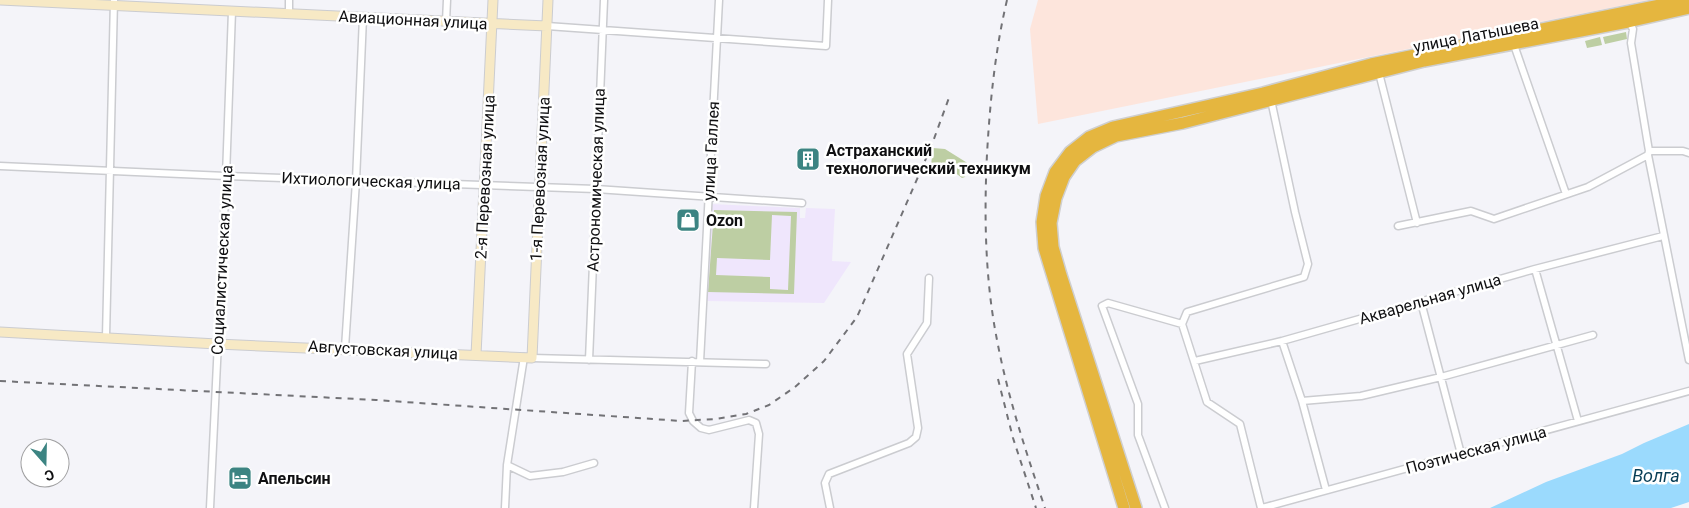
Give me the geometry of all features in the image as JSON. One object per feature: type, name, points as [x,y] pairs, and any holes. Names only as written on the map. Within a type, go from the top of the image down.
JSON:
[{"type":"highway","name":"улица Латышева","points":[[1627,17],[1684,0]]},
{"type":"highway","name":"улица Латышева","points":[[1124,508],[1044,248],[1042,222],[1046,196],[1056,172],[1070,152],[1089,137],[1113,126],[1178,113],[1371,64],[1512,40],[1627,17],[1689,8]]},
{"type":"highway","name":"улица Латышева","points":[[1136,508],[1060,275],[1053,247],[1052,223],[1056,198],[1064,177],[1075,161],[1093,146],[1116,136],[1183,123],[1379,72],[1512,40]]},
{"type":"street","name":"Авиационная улица","points":[[0,0],[114,3],[232,11],[547,26],[826,46],[828,0]]},
{"type":"street","points":[[289,0],[289,14]]},
{"type":"street","points":[[446,22],[447,0]]},
{"type":"street","name":"2-я Перевозная улица","points":[[476,355],[493,0]]},
{"type":"street","name":"1-я Перевозная улица","points":[[528,358],[540,187],[548,0]]},
{"type":"street","name":"Астрономическая улица","points":[[589,360],[604,0]]},
{"type":"street","name":"улица Галлея","points":[[720,0],[709,198],[696,362],[688,413],[701,428],[709,430],[749,420],[756,423],[759,434],[754,508]]},
{"type":"street","points":[[106,337],[114,3]]},
{"type":"street","name":"Социалистическая улица","points":[[210,508],[232,11]]},
{"type":"street","points":[[345,348],[356,181],[363,17]]},
{"type":"street","points":[[1627,17],[1633,29],[1631,43],[1663,236],[1689,360]]},
{"type":"street","points":[[1512,40],[1566,194]]},
{"type":"street","points":[[1379,72],[1417,223]]},
{"type":"street","points":[[1262,508],[1240,424],[1208,402],[1182,324],[1187,312],[1304,277],[1308,264],[1271,100]]},
{"type":"street","points":[[1398,226],[1471,211],[1494,218],[1588,187],[1649,153],[1683,151],[1689,153]]},
{"type":"street","name":"Ихтиологическая улица","points":[[0,166],[596,189],[802,203]]},
{"type":"street","name":"Акварельная улица","points":[[1195,361],[1282,341],[1663,236]]},
{"type":"street","points":[[1535,270],[1578,421]]},
{"type":"street","points":[[830,508],[825,483],[829,474],[909,443],[916,437],[918,428],[907,354],[927,323],[928,278]]},
{"type":"street","points":[[1421,302],[1461,454]]},
{"type":"street","points":[[1165,508],[1138,435],[1138,404],[1102,306],[1108,303],[1182,324]]},
{"type":"street","name":"Августовская улица","points":[[0,332],[528,358],[766,364]]},
{"type":"street","points":[[1302,401],[1361,396],[1441,377],[1593,335]]},
{"type":"street","points":[[1282,341],[1302,401],[1326,490]]},
{"type":"street","points":[[505,508],[507,465],[528,358]]},
{"type":"street","name":"Поэтическая улица","points":[[1262,508],[1689,391]]},
{"type":"street","points":[[507,465],[530,476],[563,472],[594,463]]},
{"type":"shaded area","points":[[1038,0],[1649,0],[1038,124],[1030,29]]},
{"type":"shaded area","points":[[711,204],[800,208],[800,218],[805,218],[806,208],[835,209],[832,261],[851,262],[824,303],[707,301]]},
{"type":"green space","points":[[1626,32],[1627,39],[1605,44],[1603,37]]},
{"type":"green space","points":[[1600,37],[1602,45],[1587,48],[1585,41]]},
{"type":"green space","points":[[933,148],[945,149],[969,164],[965,177],[962,178],[949,168],[931,165]]},
{"type":"green space","points":[[714,210],[797,212],[794,294],[708,292]],"holes":[[[772,215],[791,216],[788,290],[770,289],[770,277],[716,275],[717,258],[770,260]]]},
{"type":"water","name":"Волга","points":[[1689,424],[1689,502],[1671,508],[1490,508],[1546,482],[1622,454]]},
{"type":"railway","points":[[1007,0],[991,96],[986,177],[986,247],[993,317],[1006,383],[1024,446],[1045,508]]},
{"type":"railway","points":[[0,381],[376,400],[682,421],[715,419],[746,414],[769,405],[795,387],[824,361],[857,317],[931,147],[950,95]]},
{"type":"railway","points":[[998,379],[1013,438],[1036,508]]},
{"type":"place","name":"Астраханский технологический техникум","points":[[808,159]]},
{"type":"place","name":"Ozon","points":[[688,220]]},
{"type":"place","name":"Апельсин","points":[[240,478]]}]
